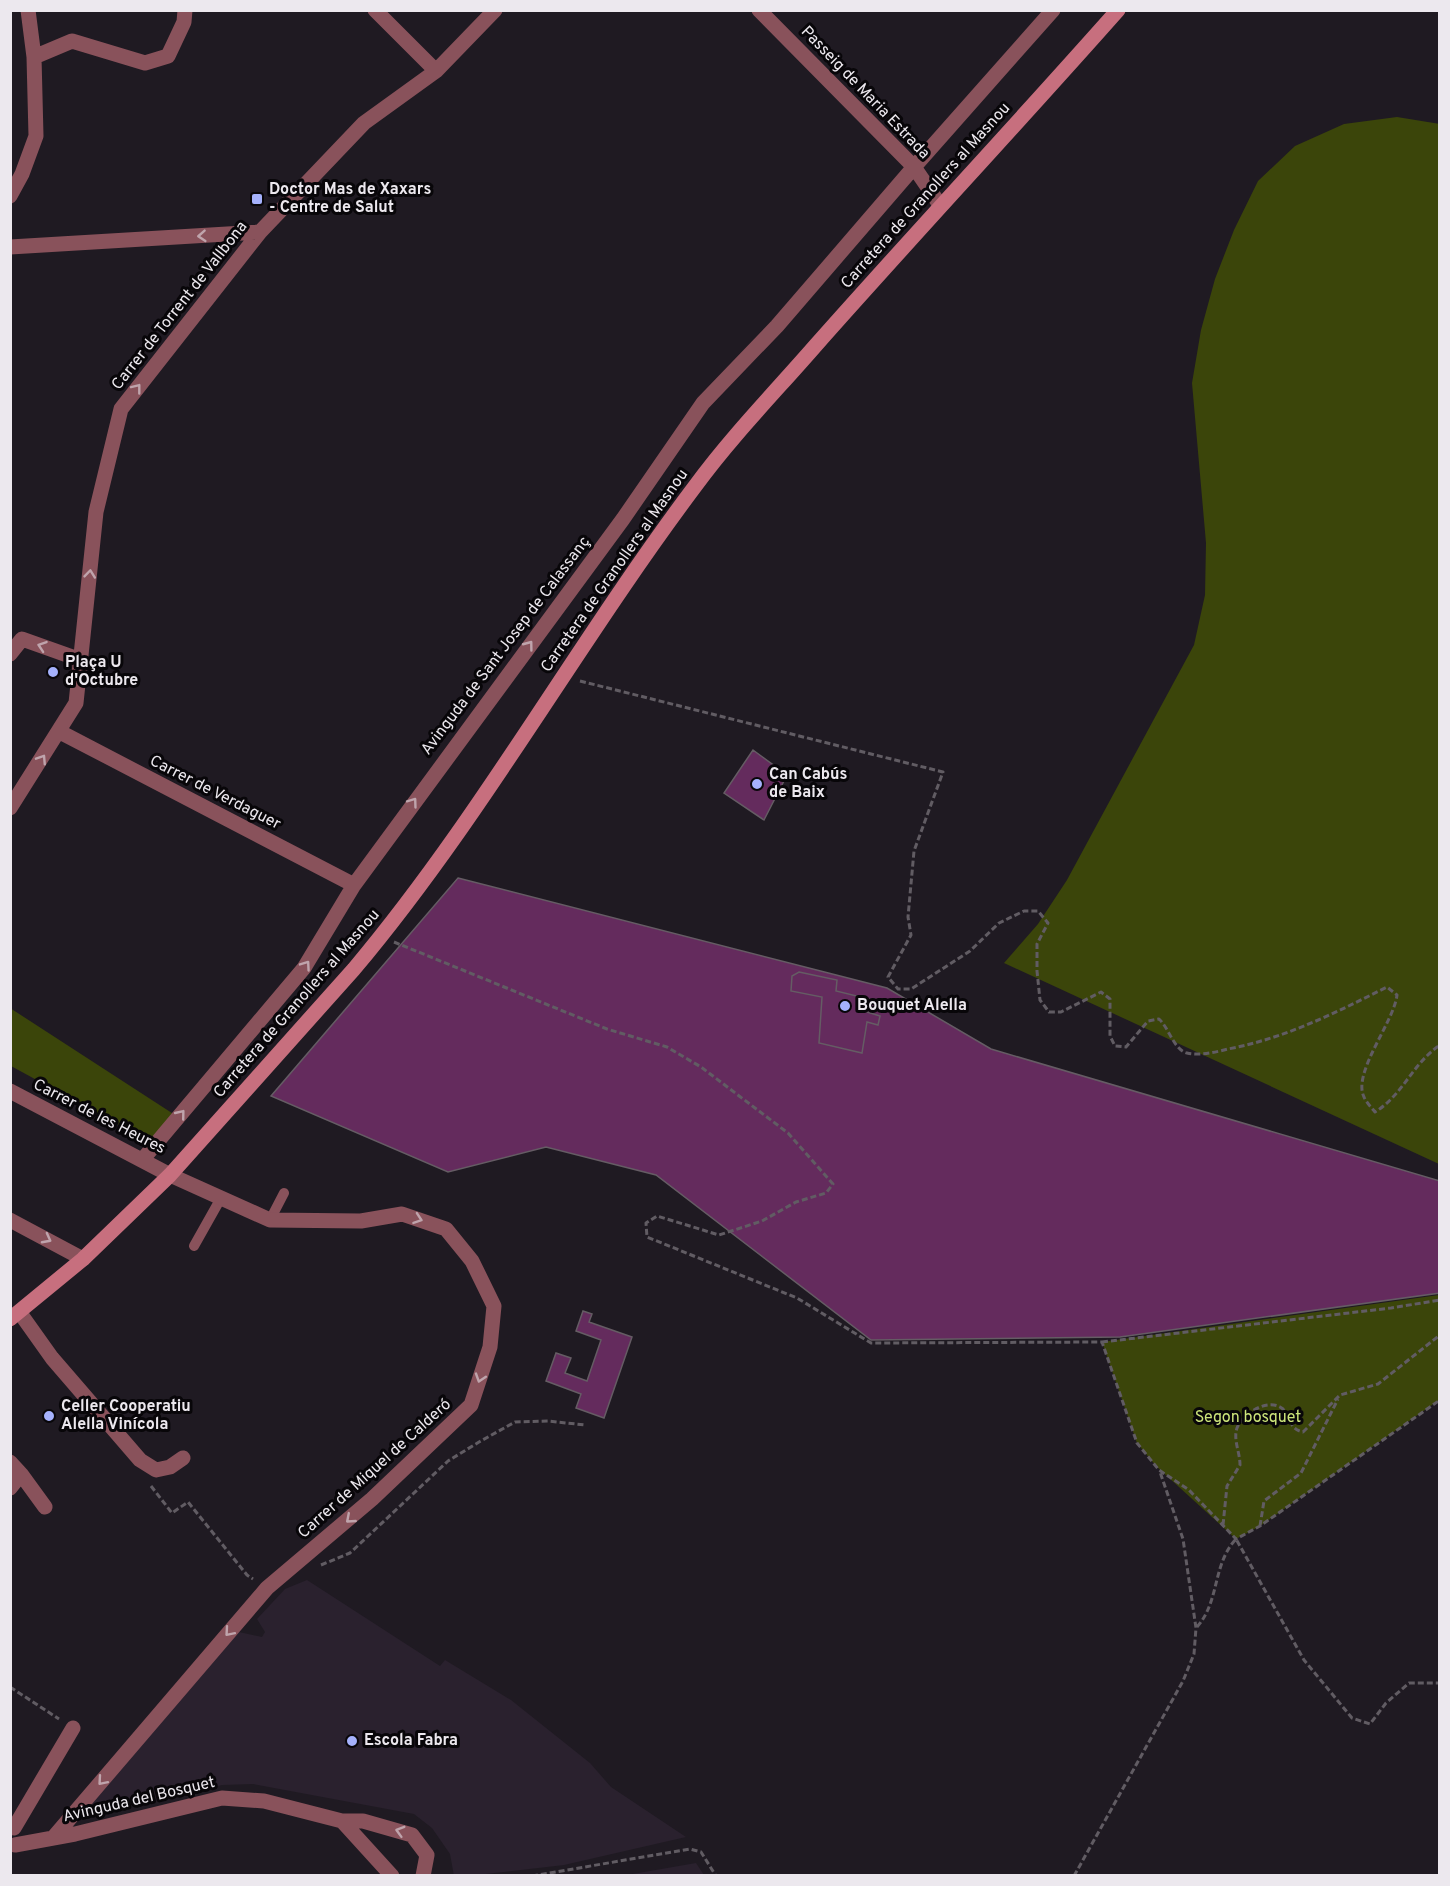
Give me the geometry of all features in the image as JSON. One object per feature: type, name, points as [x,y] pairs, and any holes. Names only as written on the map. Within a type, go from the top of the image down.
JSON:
[{"type":"main road","name":"Carretera de Granollers al Masnou","points":[[15,1316],[83,1259],[170,1175],[382,936],[472,812],[561,676],[697,484],[940,205],[1118,10]]},
{"type":"street","points":[[10,196],[22,174],[36,136],[34,57],[28,10]]},
{"type":"street","points":[[34,57],[72,41],[145,63],[168,56],[184,22],[185,10]]},
{"type":"street","points":[[375,10],[436,70]]},
{"type":"street","name":"Carrer de Torrent de Vallbona","points":[[10,808],[60,732],[76,703],[96,512],[121,409],[260,232],[364,123],[436,70],[495,10]]},
{"type":"street","name":"Passeig de Maria Estrada","points":[[759,10],[914,166],[940,205]]},
{"type":"street","name":"Avinguda de Sant Josep de Calassanç","points":[[143,1159],[287,991],[319,947],[354,885],[623,519],[703,403],[777,326],[914,166],[1053,10]]},
{"type":"street","points":[[10,248],[260,232]]},
{"type":"street","points":[[10,654],[22,639],[81,660]]},
{"type":"street","name":"Carrer de Verdaguer","points":[[60,732],[354,885]]},
{"type":"street","name":"Carrer de les Heures","points":[[10,1091],[170,1175]]},
{"type":"street","name":"Carrer de Miquel de Calderó","points":[[53,1838],[267,1588],[372,1499],[471,1406],[490,1347],[494,1306],[472,1261],[446,1228],[402,1214],[361,1221],[270,1220],[170,1175]]},
{"type":"street","points":[[10,1220],[83,1259]]},
{"type":"street","points":[[15,1316],[127,1448],[156,1470],[170,1467],[183,1458]]},
{"type":"street","points":[[10,1462],[45,1507]]},
{"type":"street","points":[[10,1488],[21,1474]]},
{"type":"street","points":[[13,1848],[12,1827],[72,1728]]},
{"type":"street","name":"Avinguda del Bosquet","points":[[13,1848],[222,1798],[264,1801],[342,1821],[363,1821],[412,1835],[427,1855],[423,1875]]},
{"type":"street","points":[[342,1821],[392,1875]]},
{"type":"lane","points":[[270,1220],[284,1193]]},
{"type":"lane","points":[[194,1246],[220,1198]]},
{"type":"path","points":[[561,676],[943,772],[914,851],[908,917],[910,935],[888,977],[898,989],[911,989],[970,951],[999,923],[1024,911],[1038,911],[1048,923],[1037,944],[1041,1000],[1049,1012],[1061,1012],[1101,992],[1110,999],[1110,1036],[1115,1046],[1126,1047],[1148,1021],[1159,1019],[1168,1027],[1175,1046],[1186,1053],[1209,1053],[1260,1043],[1298,1031],[1387,987],[1397,995],[1396,1007],[1364,1074],[1362,1095],[1375,1112],[1390,1102],[1424,1055],[1440,1045]]},
{"type":"path","points":[[382,936],[607,1029],[667,1047],[701,1066],[788,1133],[833,1184],[826,1193],[796,1202],[762,1221],[719,1235],[657,1216],[646,1223],[647,1237],[797,1298],[871,1343],[1102,1342],[1379,1310],[1440,1300]]},
{"type":"path","points":[[1223,1525],[1227,1486],[1240,1465],[1236,1442],[1237,1427],[1248,1414],[1262,1406],[1272,1405],[1282,1408],[1295,1430],[1303,1432],[1340,1395],[1378,1384],[1440,1335]]},
{"type":"path","points":[[1102,1342],[1137,1443],[1160,1470],[1189,1490],[1236,1539],[1304,1660],[1352,1718],[1370,1724],[1386,1703],[1409,1683],[1440,1683]]},
{"type":"path","points":[[1260,1526],[1264,1501],[1301,1473],[1340,1395]]},
{"type":"path","points":[[1196,1628],[1208,1614],[1216,1579],[1236,1539],[1260,1526],[1440,1400]]},
{"type":"path","points":[[291,1568],[304,1571],[350,1553],[448,1461],[515,1422],[548,1421],[585,1425]]},
{"type":"path","points":[[150,1467],[150,1484],[172,1514],[188,1502],[247,1575],[267,1588]]},
{"type":"path","points":[[1074,1875],[1183,1681],[1194,1654],[1196,1628],[1183,1539],[1160,1470]]},
{"type":"path","points":[[10,1687],[72,1728]]},
{"type":"path","points":[[532,1875],[690,1849],[701,1852],[716,1875]]},
{"type":"shaded area","name":"Escola Fabra","points":[[307,1580],[440,1666],[445,1660],[511,1700],[590,1763],[611,1787],[686,1837],[564,1865],[454,1876],[450,1854],[432,1828],[414,1814],[253,1784],[222,1785],[73,1819],[239,1632],[262,1637],[265,1632],[257,1619],[285,1589]]},
{"type":"shaded area","points":[[696,1863],[704,1875],[627,1875]]},
{"type":"green space","points":[[1397,117],[1440,124],[1439,1164],[1004,963],[1038,924],[1067,880],[1194,645],[1205,595],[1206,543],[1192,383],[1201,330],[1215,279],[1234,230],[1258,181],[1295,146],[1344,124]]},
{"type":"green space","points":[[10,1008],[175,1115],[152,1143],[11,1066]]},
{"type":"green space","name":"Segon bosquet","points":[[1439,1295],[1439,1400],[1260,1526],[1236,1539],[1156,1466],[1137,1443],[1102,1342]]},
{"type":"building","name":"Can Cabús de Baix","points":[[753,750],[787,775],[764,820],[724,793]]},
{"type":"building","points":[[458,878],[887,988],[991,1049],[1440,1181],[1440,1293],[1120,1337],[871,1340],[656,1175],[546,1147],[448,1172],[271,1096]]},
{"type":"building","name":"Bouquet Alella","points":[[799,972],[837,980],[836,991],[869,999],[867,1012],[880,1016],[878,1025],[867,1022],[862,1053],[819,1043],[822,997],[791,991],[792,976]]},
{"type":"building","points":[[583,1311],[592,1314],[589,1322],[632,1337],[604,1418],[576,1408],[581,1394],[546,1381],[556,1353],[571,1358],[565,1373],[587,1381],[601,1340],[576,1331]]},
{"type":"place","name":"Doctor Mas de Xaxars - Centre de Salut","points":[[257,199]]},
{"type":"place","name":"Plaça U d'Octubre","points":[[53,672]]},
{"type":"place","name":"Can Cabús de Baix","points":[[757,784]]},
{"type":"place","name":"Bouquet Alella","points":[[845,1006]]},
{"type":"place","name":"Celler Cooperatiu Alella Vinícola","points":[[49,1416]]},
{"type":"place","name":"Escola Fabra","points":[[352,1741]]}]
